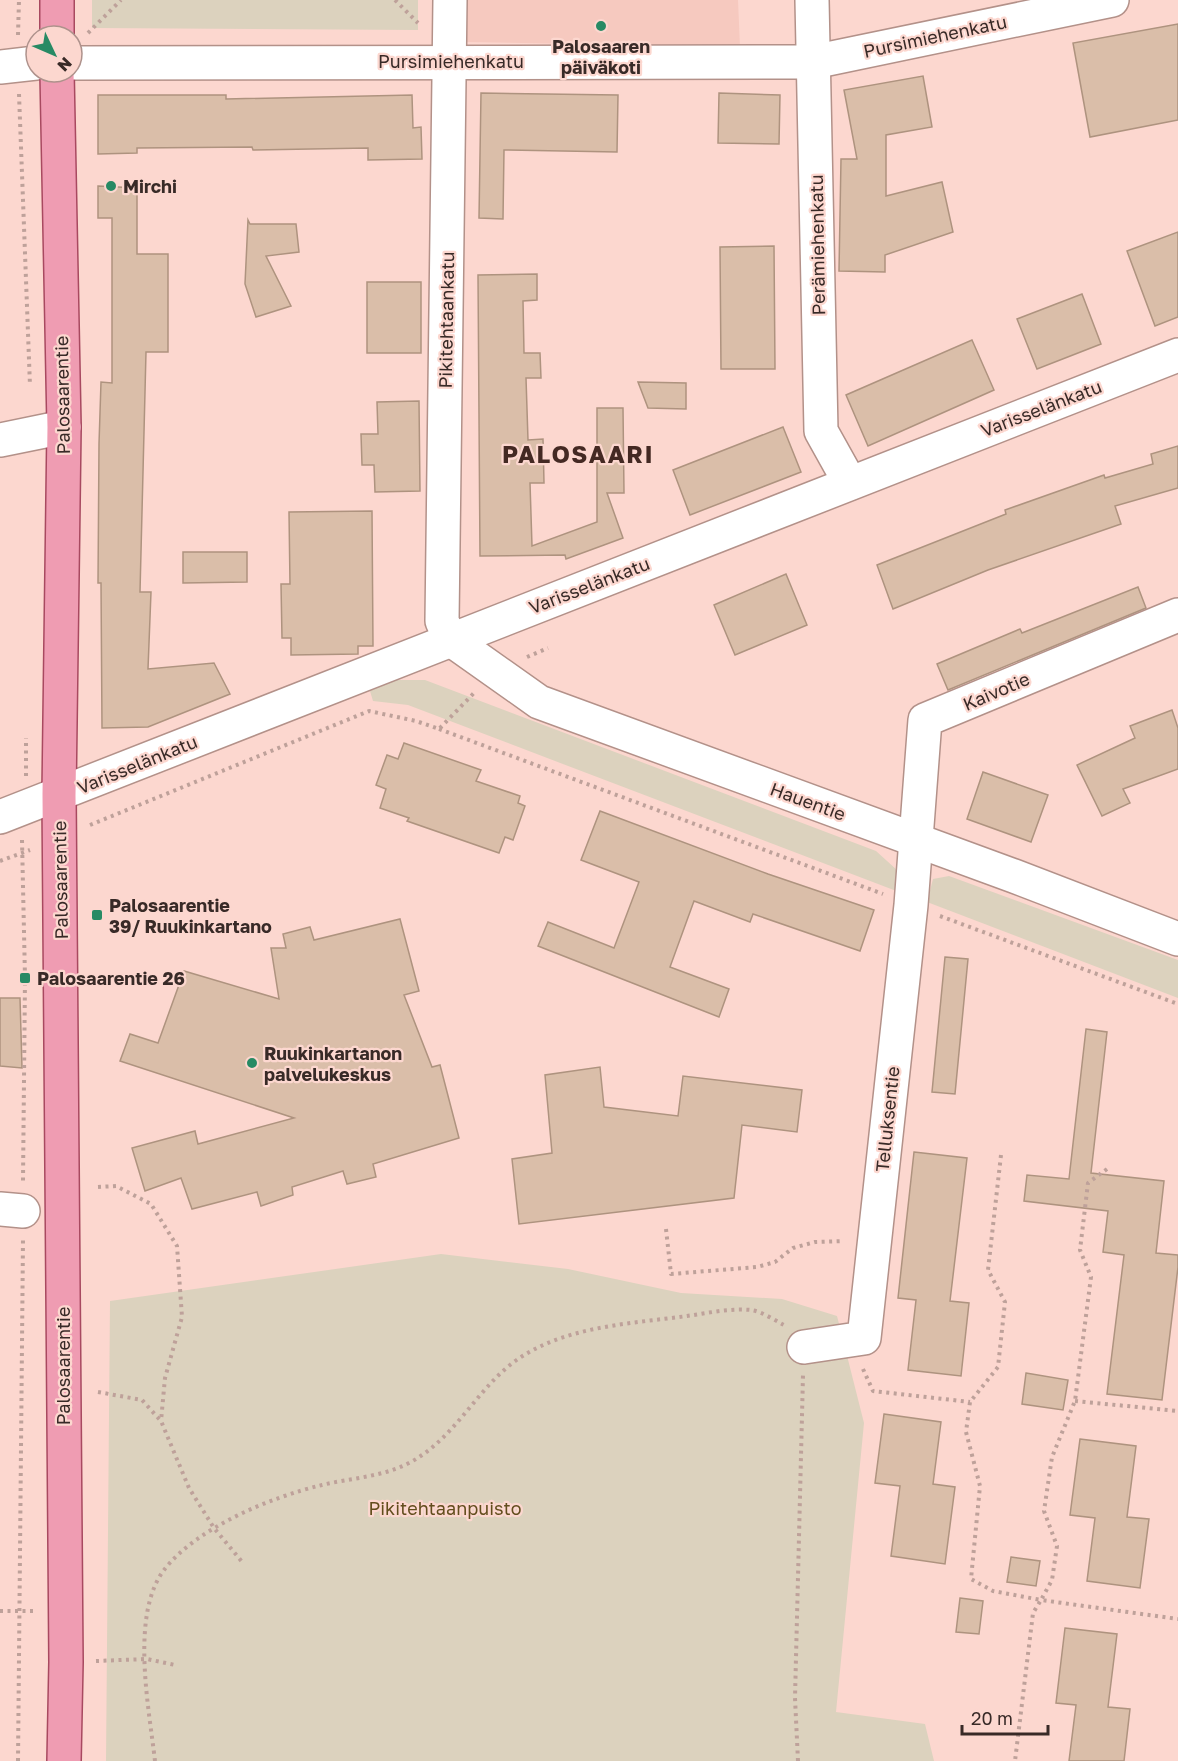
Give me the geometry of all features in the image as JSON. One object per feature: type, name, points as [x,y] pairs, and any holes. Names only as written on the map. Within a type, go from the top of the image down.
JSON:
[{"type":"main road","points":[[57,0],[68,24]]},
{"type":"main road","name":"Palosaarentie","points":[[57,84],[64,427],[59,795],[66,1662],[64,1761]]},
{"type":"street","name":"Pikitehtaankatu","points":[[450,0],[442,621],[450,639]]},
{"type":"street","name":"Perämiehenkatu","points":[[812,0],[821,431],[850,483]]},
{"type":"street","name":"Pursimiehenkatu","points":[[84,63],[813,62],[1112,0]]},
{"type":"street","name":"Varisselänkatu","points":[[11,813],[1178,355]]},
{"type":"street","points":[[0,440],[64,427]]},
{"type":"street","name":"Kaivotie","points":[[914,839],[925,720],[1178,615]]},
{"type":"street","name":"Hauentie","points":[[450,639],[539,702],[580,719],[914,839],[1178,939]]},
{"type":"street","name":"Telluksentie","points":[[864,1338],[910,904],[914,839]]},
{"type":"street","points":[[804,1347],[864,1338]]},
{"type":"path","points":[[19,0],[18,64],[32,432]]},
{"type":"path","points":[[84,27],[121,0]]},
{"type":"path","points":[[395,0],[422,27]]},
{"type":"path","points":[[439,729],[495,671],[548,648]]},
{"type":"path","points":[[0,861],[22,854],[369,711],[416,721],[439,729],[1178,1004]]},
{"type":"path","points":[[18,1761],[11,1210],[25,978],[22,854],[11,813],[26,786],[27,726]]},
{"type":"path","points":[[1001,1155],[988,1270],[1005,1302],[998,1366],[970,1402],[966,1432],[980,1486],[971,1579],[993,1591],[1178,1619]]},
{"type":"path","points":[[1015,1761],[1033,1613],[1052,1580],[1057,1545],[1044,1511],[1052,1457],[1075,1401],[1090,1277],[1080,1250],[1088,1183],[1107,1169]]},
{"type":"path","points":[[98,1187],[117,1186],[151,1204],[177,1246],[182,1317],[165,1378],[161,1421]]},
{"type":"path","points":[[666,1228],[671,1274],[757,1267],[775,1262],[793,1248],[815,1242],[874,1243]]},
{"type":"path","points":[[155,1761],[147,1659],[148,1603],[163,1571],[186,1547],[214,1528],[256,1508],[321,1485],[372,1477],[410,1462],[441,1440],[510,1365],[550,1342],[601,1328],[720,1311],[753,1310],[784,1325],[804,1347],[795,1698],[798,1761]]},
{"type":"path","points":[[864,1338],[861,1365],[873,1391],[970,1402]]},
{"type":"path","points":[[98,1392],[142,1400],[161,1421],[189,1488],[214,1528],[243,1563]]},
{"type":"path","points":[[1075,1401],[1178,1411]]},
{"type":"path","points":[[66,1662],[147,1659],[175,1665]]},
{"type":"shaded area","name":"Palosaaren päiväkoti","points":[[463,0],[738,0],[740,47],[464,42]]},
{"type":"green space","points":[[92,0],[418,0],[418,30],[92,28]]},
{"type":"green space","points":[[394,680],[425,680],[876,851],[897,870],[899,892],[408,705],[373,701],[370,691]]},
{"type":"green space","points":[[949,876],[1178,960],[1178,998],[927,902],[933,879]]},
{"type":"green space","name":"Pikitehtaanpuisto","points":[[441,1254],[568,1269],[681,1293],[782,1299],[837,1316],[864,1423],[836,1712],[925,1724],[934,1761],[106,1761],[110,1301]]},
{"type":"building","points":[[1178,24],[1178,120],[1090,137],[1073,43]]},
{"type":"building","points":[[923,76],[932,127],[886,135],[886,196],[942,182],[953,232],[885,255],[885,272],[839,271],[841,159],[857,159],[844,90]]},
{"type":"building","points":[[481,93],[618,95],[617,152],[504,150],[503,219],[479,218]]},
{"type":"building","points":[[719,93],[780,95],[779,144],[718,143]]},
{"type":"building","points":[[98,95],[226,95],[226,99],[412,95],[413,128],[421,127],[422,159],[368,160],[368,148],[253,150],[252,147],[137,148],[137,153],[98,154]]},
{"type":"building","points":[[98,186],[137,188],[137,254],[168,254],[168,352],[146,352],[140,592],[151,592],[148,669],[214,663],[230,694],[148,727],[102,728],[101,583],[98,583],[99,444],[101,382],[112,383],[112,218],[98,218]]},
{"type":"building","points":[[248,220],[250,224],[296,224],[299,252],[266,256],[291,306],[256,317],[245,284]]},
{"type":"building","points":[[1178,232],[1178,317],[1155,326],[1127,251]]},
{"type":"building","points":[[774,246],[775,369],[721,369],[720,247]]},
{"type":"building","points":[[537,274],[537,300],[523,301],[524,353],[540,353],[541,378],[526,378],[528,440],[543,439],[544,483],[530,483],[532,546],[597,522],[597,408],[623,408],[624,493],[607,493],[623,538],[566,559],[565,555],[480,556],[478,275]]},
{"type":"building","points":[[367,282],[421,282],[421,353],[367,353]]},
{"type":"building","points":[[1082,294],[1101,344],[1037,369],[1017,319]]},
{"type":"building","points":[[972,340],[994,390],[868,446],[846,395]]},
{"type":"building","points":[[638,382],[686,383],[686,409],[648,408]]},
{"type":"building","points":[[419,401],[420,491],[375,492],[374,465],[362,465],[361,434],[378,434],[377,402]]},
{"type":"building","points":[[783,427],[801,472],[690,515],[673,470]]},
{"type":"building","points":[[1178,446],[1178,488],[1115,506],[1121,524],[988,570],[893,609],[877,565],[1006,514],[1005,510],[1104,475],[1105,478],[1153,464],[1151,454]]},
{"type":"building","points":[[372,511],[373,646],[358,646],[358,654],[291,655],[291,638],[282,638],[281,584],[290,584],[289,512]]},
{"type":"building","points":[[183,552],[247,552],[247,582],[183,583]]},
{"type":"building","points":[[786,574],[807,625],[735,655],[714,605]]},
{"type":"building","points":[[1138,587],[1146,608],[948,690],[937,664],[1020,629],[1022,633]]},
{"type":"building","points":[[1172,710],[1178,728],[1178,769],[1123,789],[1130,803],[1102,816],[1077,765],[1135,738],[1130,726]]},
{"type":"building","points":[[404,743],[481,770],[476,781],[520,796],[518,803],[525,806],[513,840],[505,837],[499,853],[407,821],[409,818],[380,808],[386,789],[376,785],[387,755],[398,759]]},
{"type":"building","points":[[983,772],[1048,795],[1031,842],[967,819]]},
{"type":"building","points":[[600,811],[768,874],[874,910],[860,951],[753,914],[750,922],[694,901],[670,967],[729,989],[719,1017],[538,946],[548,922],[614,948],[639,882],[581,860]]},
{"type":"building","name":"Ruukinkartanon palvelukeskus","points":[[400,919],[419,991],[404,995],[432,1067],[440,1065],[459,1138],[373,1164],[376,1177],[347,1184],[343,1171],[292,1187],[293,1195],[261,1206],[257,1192],[192,1209],[181,1178],[145,1191],[132,1148],[195,1131],[198,1144],[294,1118],[120,1061],[130,1034],[158,1043],[184,971],[279,999],[271,948],[286,948],[283,934],[310,927],[314,940]]},
{"type":"building","points":[[945,957],[968,959],[955,1094],[932,1092]]},
{"type":"building","points":[[0,998],[20,998],[22,1068],[0,1066]]},
{"type":"building","points":[[1086,1029],[1107,1032],[1091,1173],[1164,1181],[1156,1253],[1178,1255],[1178,1267],[1162,1400],[1107,1394],[1124,1255],[1103,1252],[1108,1211],[1024,1201],[1027,1175],[1069,1179]]},
{"type":"building","points":[[600,1067],[604,1107],[678,1116],[683,1076],[802,1090],[797,1132],[742,1125],[734,1198],[519,1224],[512,1159],[552,1153],[545,1075]]},
{"type":"building","points":[[914,1152],[967,1158],[950,1301],[969,1303],[961,1376],[908,1370],[916,1300],[898,1298]]},
{"type":"building","points":[[1026,1373],[1068,1380],[1063,1410],[1022,1404]]},
{"type":"building","points":[[884,1414],[941,1422],[933,1484],[955,1487],[945,1564],[891,1556],[900,1486],[875,1483]]},
{"type":"building","points":[[1080,1439],[1136,1446],[1127,1517],[1149,1519],[1140,1588],[1087,1581],[1095,1518],[1070,1515]]},
{"type":"building","points":[[1011,1557],[1040,1561],[1036,1586],[1007,1582]]},
{"type":"building","points":[[960,1598],[983,1601],[979,1634],[956,1632]]},
{"type":"building","points":[[1065,1628],[1117,1634],[1108,1707],[1130,1709],[1124,1761],[1069,1761],[1076,1705],[1056,1703]]},
{"type":"place","name":"Palosaaren päiväkoti","points":[[601,26]]},
{"type":"place","name":"Mirchi","points":[[111,186]]},
{"type":"place","name":"Palosaarentie 39/ Ruukinkartano","points":[[97,915]]},
{"type":"place","name":"Palosaarentie 26","points":[[25,978]]},
{"type":"place","name":"Ruukinkartanon palvelukeskus","points":[[252,1063]]},
{"type":"district","name":"PALOSAARI","points":[[578,453]]}]
